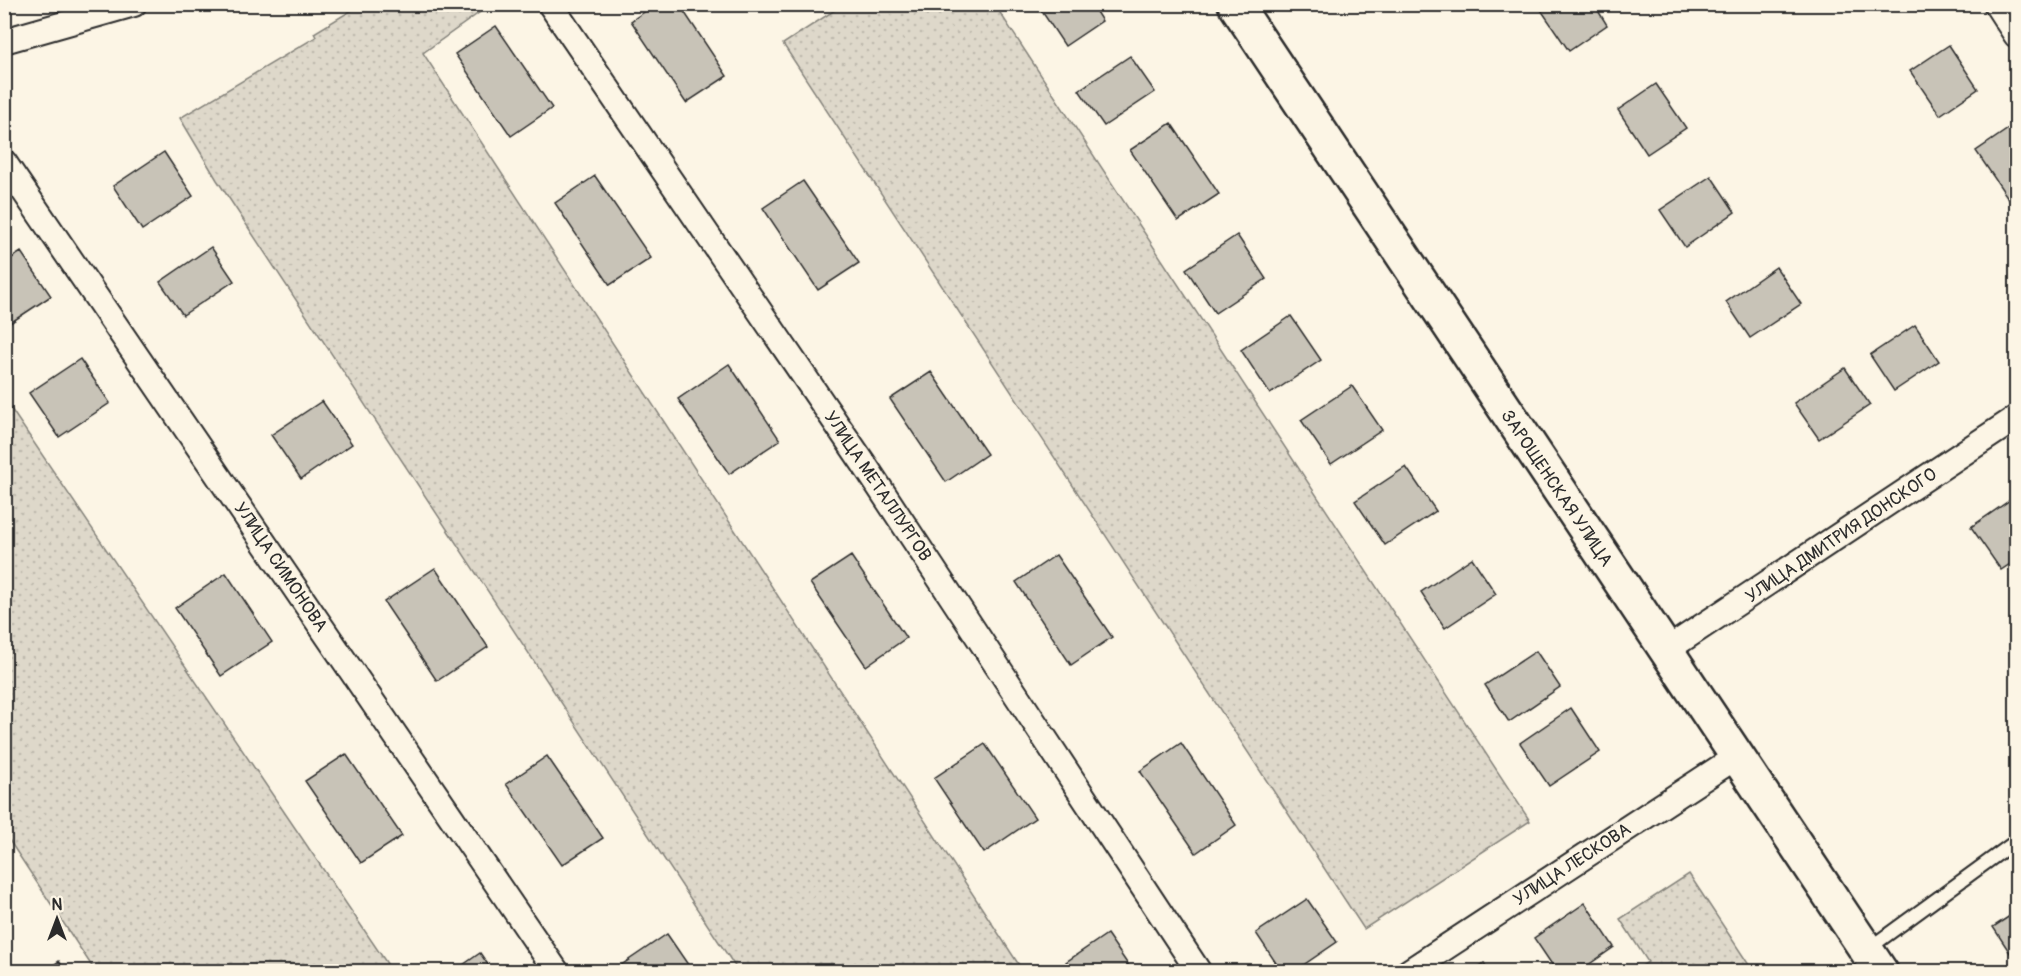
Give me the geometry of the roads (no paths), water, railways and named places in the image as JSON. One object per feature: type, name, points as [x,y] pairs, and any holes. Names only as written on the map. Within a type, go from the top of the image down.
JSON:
[{"type":"street","points":[[4,41],[134,4]]},
{"type":"street","name":"УЛИЦА МЕТАЛЛУРГОВ","points":[[550,4],[864,464],[1199,972]]},
{"type":"street","name":"ЗАРОЩЕНСКАЯ УЛИЦА","points":[[1235,4],[1874,961]]},
{"type":"street","points":[[1996,4],[2016,35]]},
{"type":"street","name":"УЛИЦА СИМОНОВА","points":[[4,162],[557,972]]},
{"type":"street","name":"УЛИЦА ДМИТРИЯ ДОНСКОГО","points":[[1665,651],[2016,418]]},
{"type":"street","name":"УЛИЦА ЛЕСКОВА","points":[[1408,972],[1736,757]]},
{"type":"lane","points":[[1874,961],[2016,841]]}]
